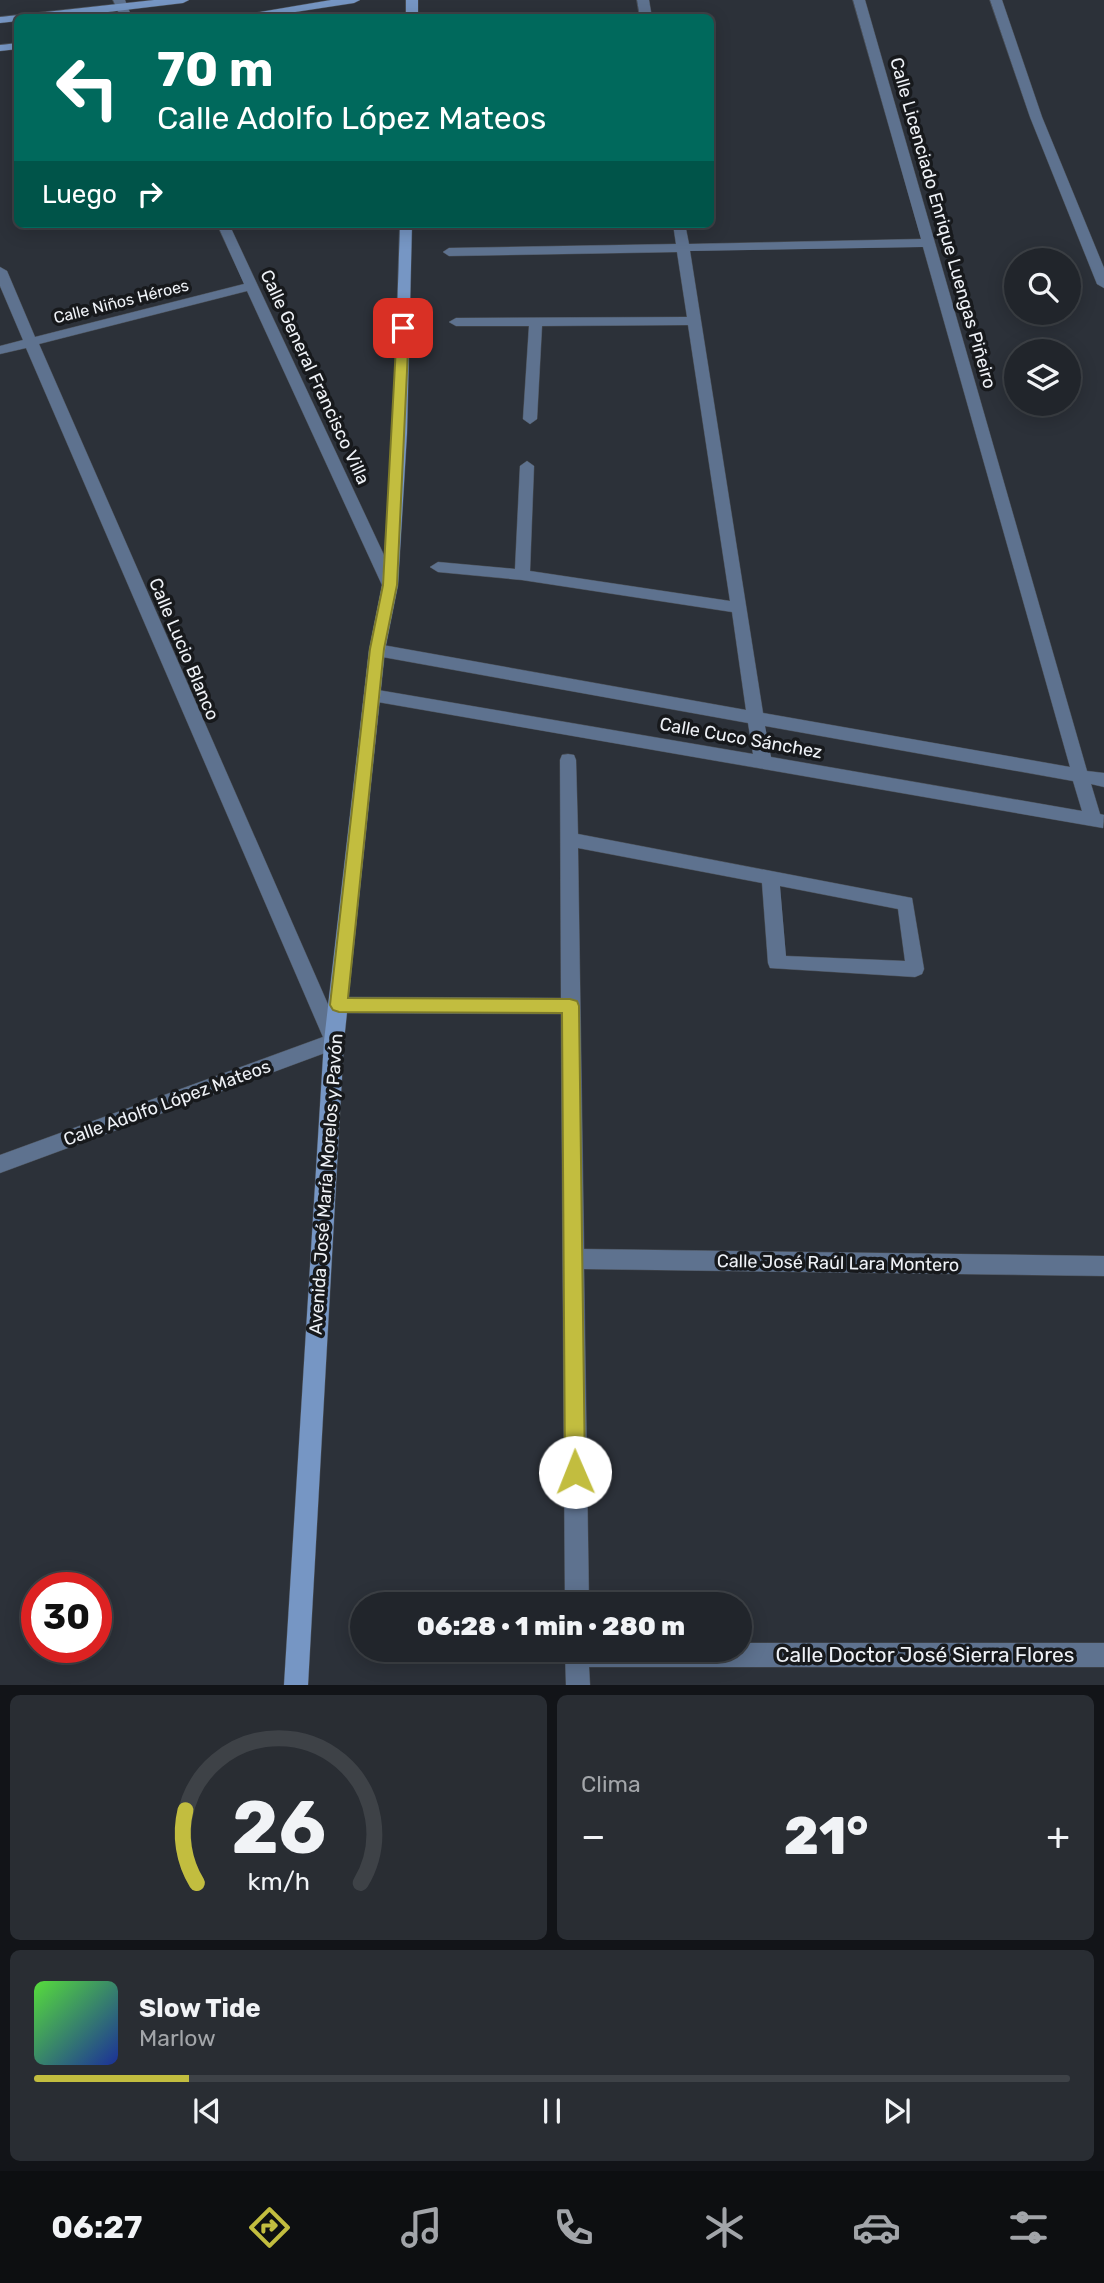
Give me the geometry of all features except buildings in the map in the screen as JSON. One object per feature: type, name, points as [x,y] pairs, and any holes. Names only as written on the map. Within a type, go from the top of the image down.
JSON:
[{"type":"street","points":[[64,14],[183,0]]},
{"type":"street","points":[[258,14],[355,0]]},
{"type":"street","name":"Calle Licenciado Enrique Luengas Piñeiro","points":[[859,0],[1080,776],[1098,820]]},
{"type":"street","points":[[996,0],[1035,117],[1104,284]]},
{"type":"street","name":"Calle General Francisco Villa","points":[[225,228],[390,585]]},
{"type":"street","name":"Avenida José María Morelos y Pavón","points":[[296,1685],[334,1041],[377,649],[390,585],[400,433],[405,228]]},
{"type":"street","points":[[680,228],[764,763]]},
{"type":"street","points":[[449,252],[928,243]]},
{"type":"street","name":"Calle Lucio Blanco","points":[[0,271],[334,1041]]},
{"type":"street","name":"Calle Niños Héroes","points":[[0,350],[252,286]]},
{"type":"street","points":[[530,419],[536,321]]},
{"type":"street","points":[[456,322],[694,321]]},
{"type":"street","points":[[522,575],[527,466]]},
{"type":"street","points":[[438,567],[522,575],[739,608]]},
{"type":"street","name":"Calle Cuco Sánchez","points":[[377,649],[1104,780]]},
{"type":"street","name":"Calle Cuco Sánchez","points":[[372,695],[1098,820]]},
{"type":"street","points":[[568,760],[577,1592]]},
{"type":"street","points":[[569,839],[906,903],[915,969],[777,963],[771,879]]},
{"type":"street","points":[[339,1005],[570,1006]]},
{"type":"street","name":"Calle Adolfo López Mateos","points":[[0,1164],[334,1041]]},
{"type":"street","name":"Calle José Raúl Lara Montero","points":[[573,1259],[1104,1266]]},
{"type":"street","name":"Calle Doctor José Sierra Flores","points":[[752,1654],[1104,1655]]},
{"type":"street","points":[[577,1662],[578,1685]]},
{"type":"route","points":[[403,328],[400,433],[390,585],[377,649],[339,1005],[570,1006],[575,1472]]}]
